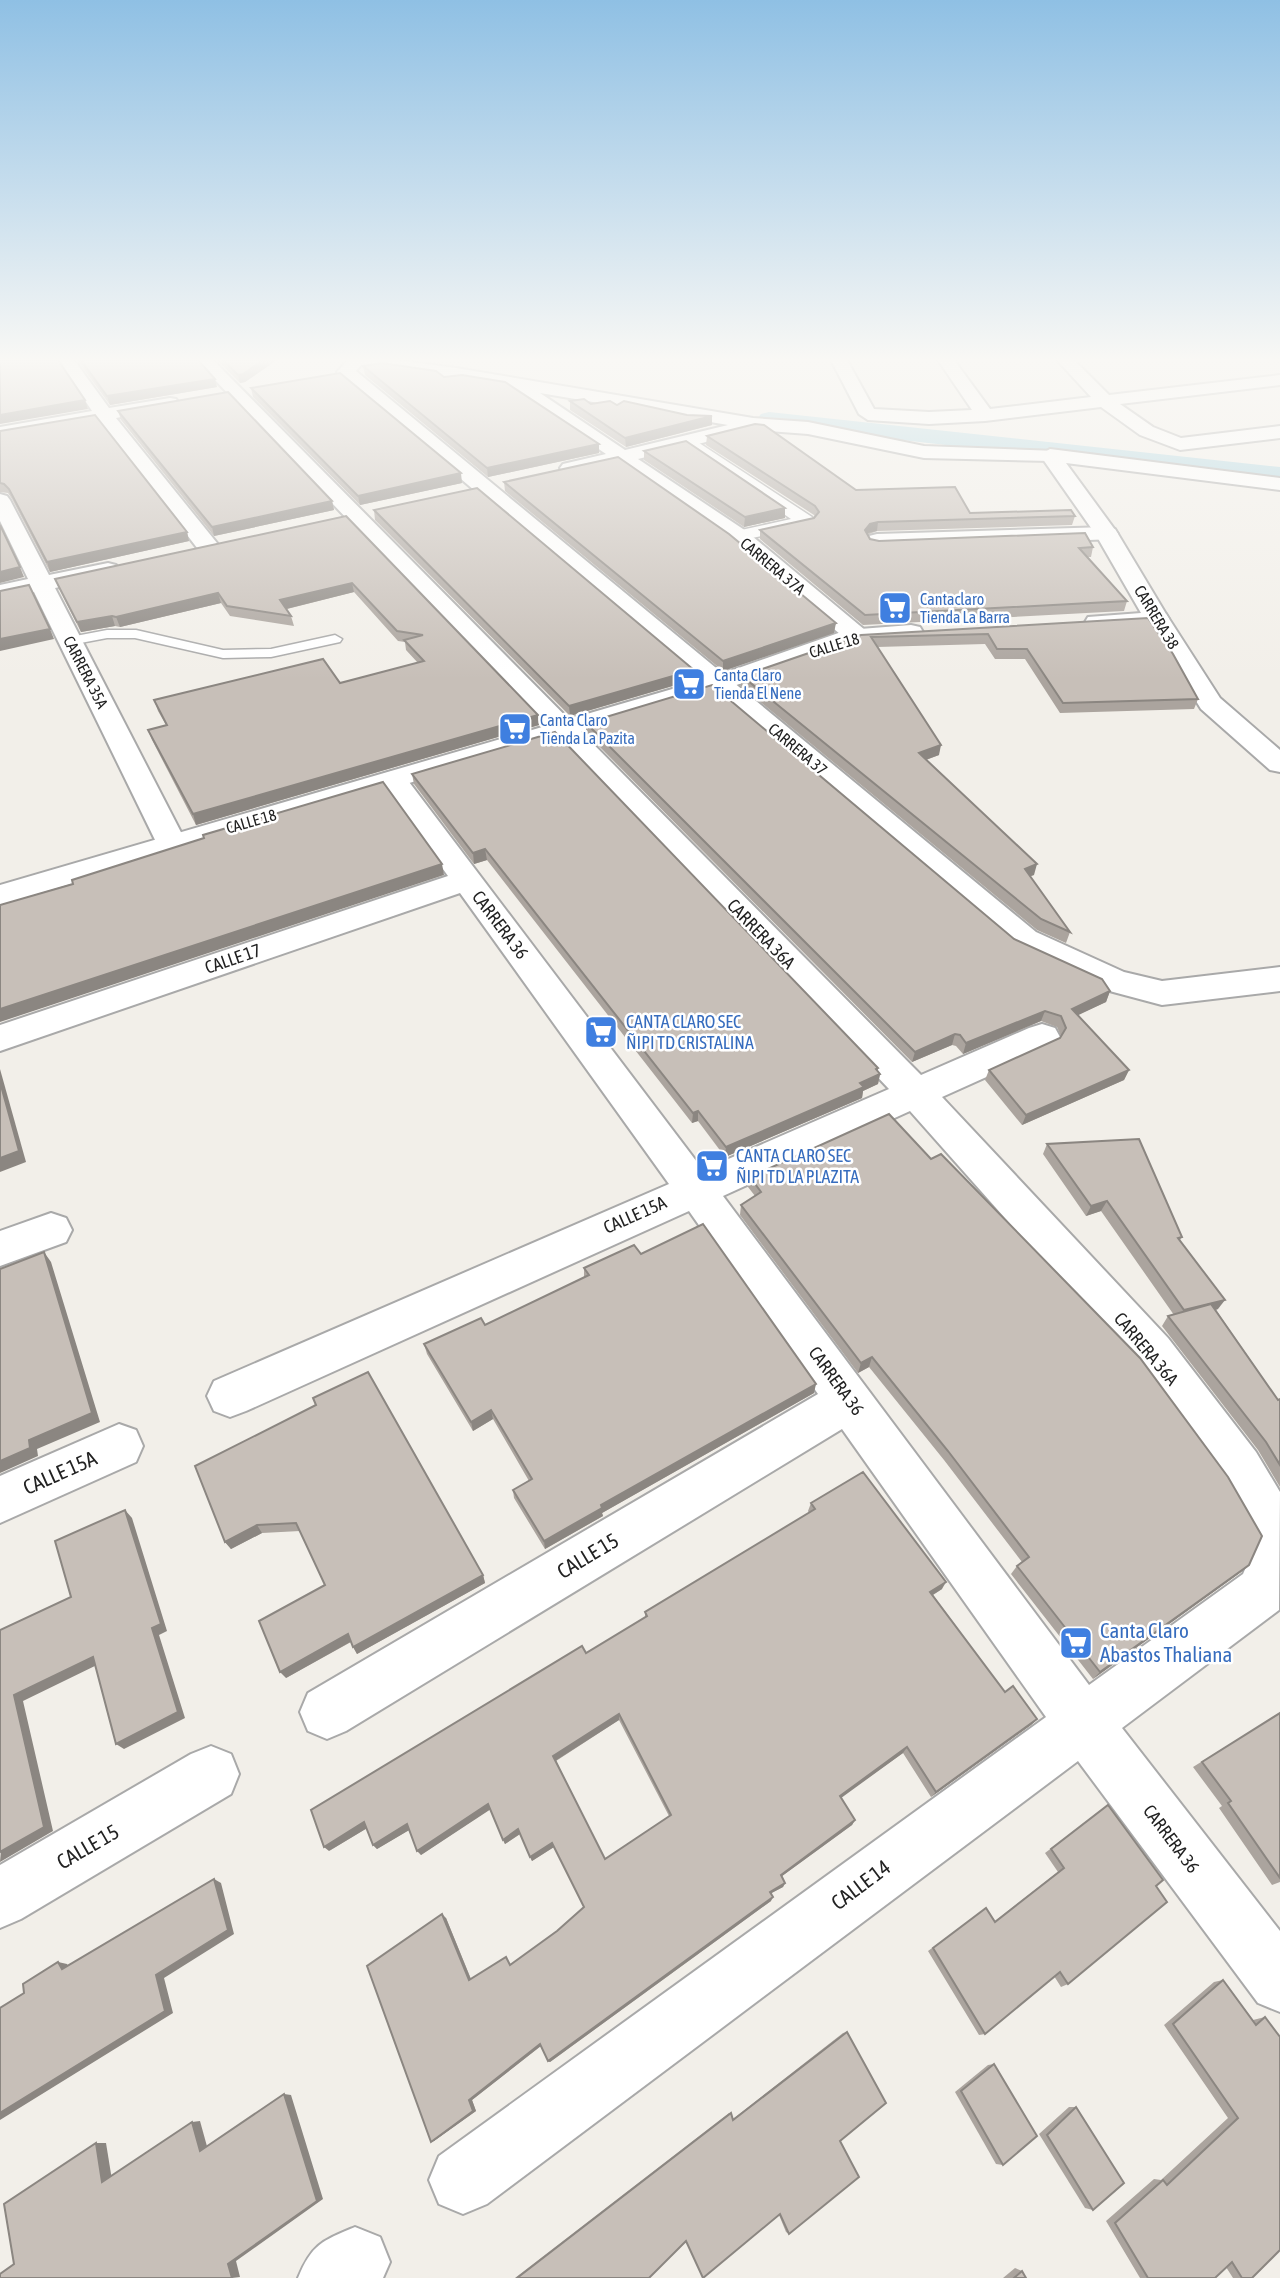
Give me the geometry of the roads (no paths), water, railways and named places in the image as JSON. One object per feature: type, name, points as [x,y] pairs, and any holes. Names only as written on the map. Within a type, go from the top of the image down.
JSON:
[{"type":"street","points":[[145,466],[209,548]]},
{"type":"street","name":"CARRERA 36A","points":[[302,466],[355,515],[915,1092],[1152,1352],[1239,1468],[1280,1539]]},
{"type":"street","name":"CARRERA 37","points":[[462,466],[1024,940],[1114,981],[1162,993],[1280,979]]},
{"type":"street","points":[[547,473],[578,466]]},
{"type":"street","name":"CARRERA 37A","points":[[636,466],[738,536],[856,635]]},
{"type":"street","points":[[726,466],[806,521],[738,536]]},
{"type":"street","name":"CARRERA 38","points":[[1058,466],[1107,534],[1210,703],[1280,764]]},
{"type":"street","points":[[1140,466],[1280,484]]},
{"type":"street","name":"CARRERA 35A","points":[[0,500],[172,844]]},
{"type":"street","points":[[877,541],[1107,534]]},
{"type":"street","points":[[183,554],[236,542]]},
{"type":"street","points":[[0,592],[132,565]]},
{"type":"street","points":[[1075,623],[1157,619]]},
{"type":"street","name":"CALLE 18","points":[[0,895],[719,683],[856,635],[938,631]]},
{"type":"street","name":"CARRERA 36","points":[[393,780],[1082,1721],[1280,1981]]},
{"type":"street","name":"CALLE 17","points":[[0,1038],[467,880]]},
{"type":"street","name":"CALLE 15A","points":[[230,1396],[1042,1037]]},
{"type":"street","points":[[0,1249],[51,1230]]},
{"type":"street","name":"CALLE 15","points":[[327,1712],[849,1400]]},
{"type":"street","name":"CALLE 15A","points":[[0,1500],[120,1447]]},
{"type":"street","name":"CALLE 14","points":[[463,2180],[1082,1721],[1270,1569]]},
{"type":"street","name":"CALLE 15","points":[[0,1898],[211,1774]]},
{"type":"lane","points":[[71,641],[107,634],[136,634],[170,644],[223,654],[271,653],[335,639]]},
{"type":"waterway","points":[[1201,466],[1280,475]]},
{"type":"place","name":"Cantaclaro Tienda La Barra","points":[[895,608]]},
{"type":"place","name":"Canta Claro Tienda El Nene","points":[[689,684]]},
{"type":"place","name":"Canta Claro Tienda La Pazita","points":[[515,729]]},
{"type":"place","name":"CANTA CLARO SEC ÑIPI TD CRISTALINA","points":[[601,1032]]},
{"type":"place","name":"CANTA CLARO SEC ÑIPI TD LA PLAZITA","points":[[712,1166]]},
{"type":"place","name":"Canta Claro Abastos Thaliana","points":[[1076,1643]]}]
